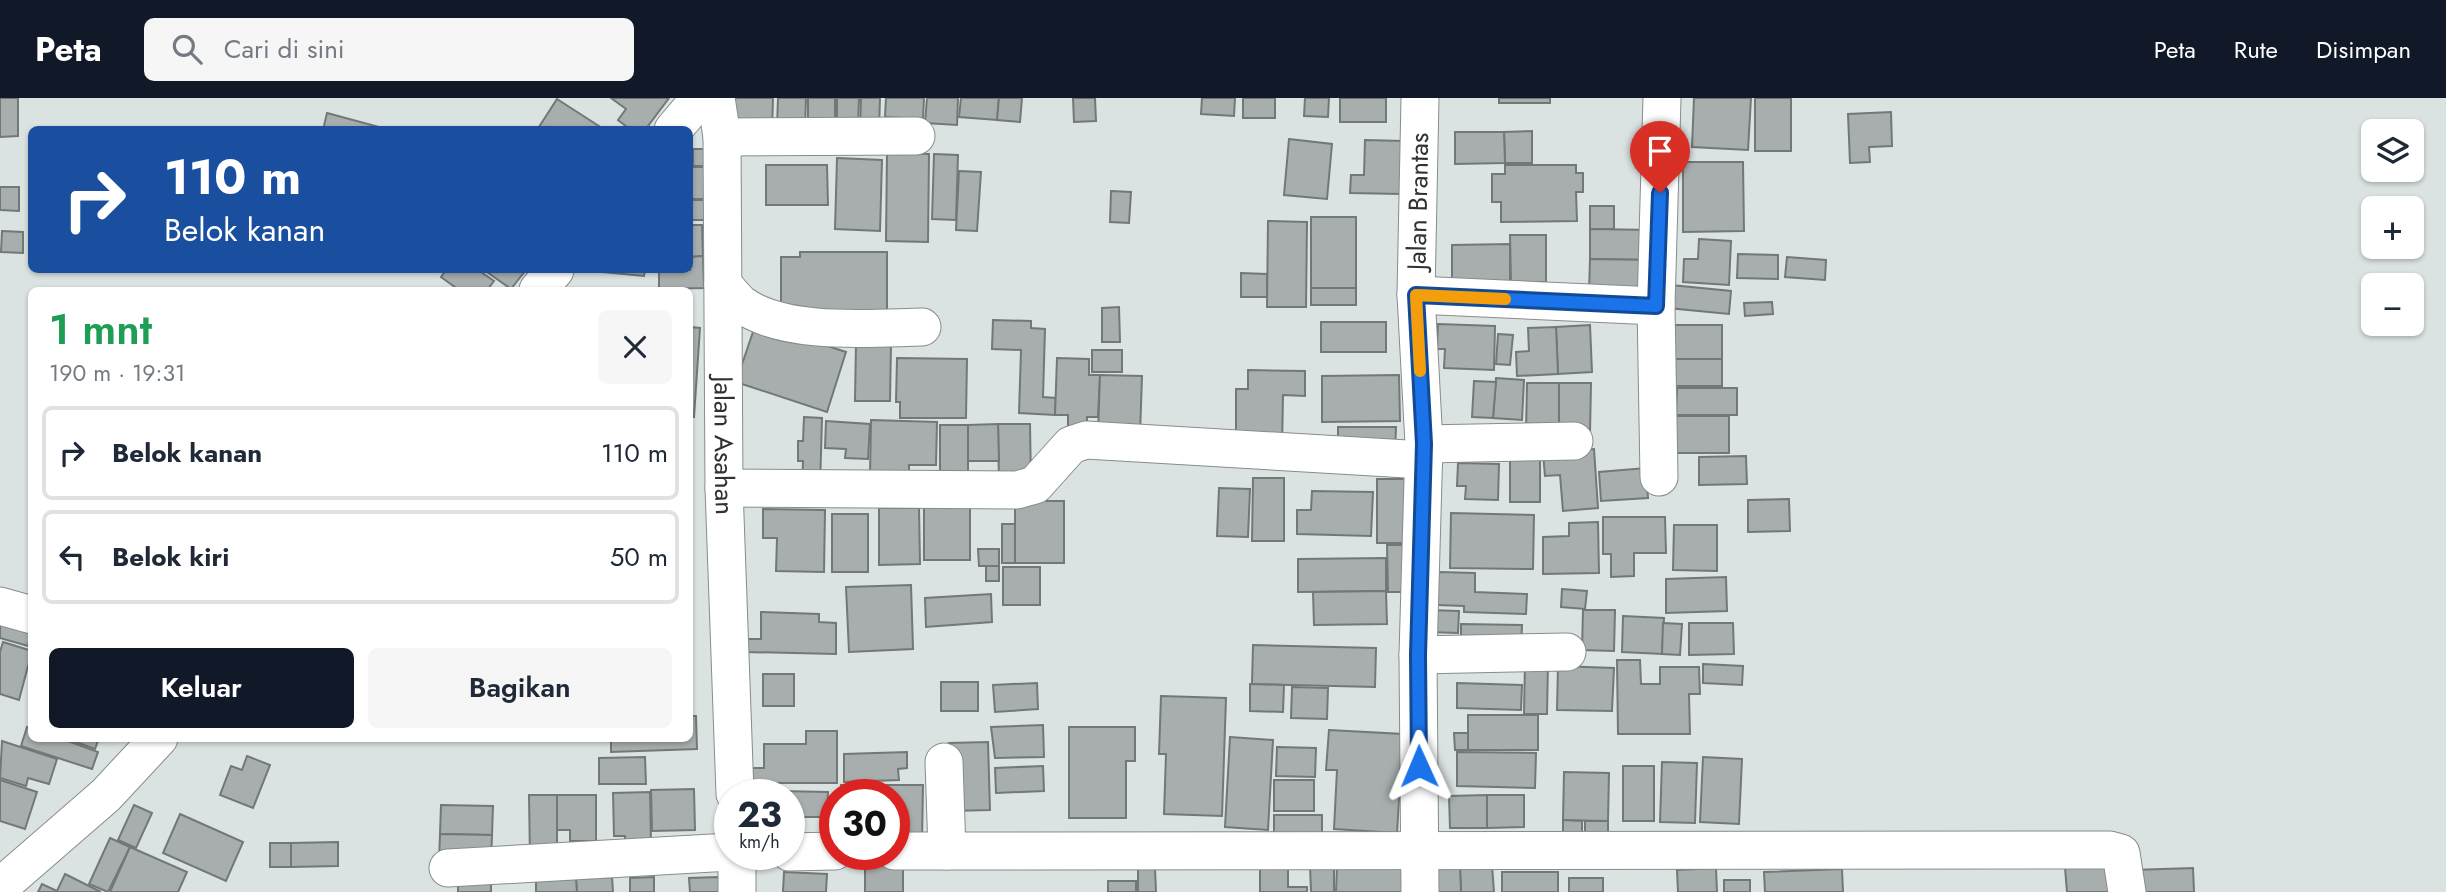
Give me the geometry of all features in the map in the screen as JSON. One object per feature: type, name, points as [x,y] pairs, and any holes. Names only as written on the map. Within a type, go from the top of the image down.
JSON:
[{"type":"street","points":[[676,126],[700,98]]},
{"type":"street","name":"Jalan Asahan","points":[[716,98],[722,137],[724,488],[734,779]]},
{"type":"street","name":"Jalan Brantas","points":[[1420,98],[1416,295],[1424,452],[1418,655],[1420,892]]},
{"type":"street","points":[[1659,477],[1656,306],[1662,98]]},
{"type":"street","points":[[722,137],[916,135]]},
{"type":"street","points":[[541,287],[552,273]]},
{"type":"street","points":[[723,285],[741,304],[762,315],[825,329],[922,327]]},
{"type":"street","points":[[1416,295],[1656,306]]},
{"type":"street","points":[[724,488],[1017,491],[1035,485],[1071,445],[1086,440],[1424,452],[1574,441]]},
{"type":"street","points":[[0,606],[28,614]]},
{"type":"street","points":[[1418,655],[1567,652]]},
{"type":"street","points":[[0,887],[106,795],[155,742]]},
{"type":"street","points":[[944,762],[947,851]]},
{"type":"street","points":[[910,851],[2110,850],[2121,853],[2127,892]]},
{"type":"street","points":[[448,868],[714,853]]},
{"type":"street","points":[[737,870],[737,892]]},
{"type":"building","points":[[0,98],[18,98],[18,136],[0,137]]},
{"type":"building","points":[[611,98],[669,98],[648,126],[626,126],[618,120],[626,109]]},
{"type":"building","points":[[735,98],[773,98],[772,131],[734,130]]},
{"type":"building","points":[[778,98],[806,98],[805,127],[777,127]]},
{"type":"building","points":[[808,98],[835,98],[835,132],[808,132]]},
{"type":"building","points":[[837,98],[859,98],[858,128],[837,128]]},
{"type":"building","points":[[861,98],[880,98],[879,130],[860,129]]},
{"type":"building","points":[[886,98],[924,98],[923,119],[885,117]]},
{"type":"building","points":[[927,98],[958,98],[957,125],[925,123]]},
{"type":"building","points":[[961,98],[999,98],[997,120],[959,117]]},
{"type":"building","points":[[999,98],[1022,98],[1020,122],[997,120]]},
{"type":"building","points":[[1073,98],[1095,98],[1096,121],[1074,122]]},
{"type":"building","points":[[1202,98],[1235,98],[1234,116],[1201,114]]},
{"type":"building","points":[[1243,98],[1275,98],[1275,118],[1243,118]]},
{"type":"building","points":[[1305,98],[1329,98],[1328,117],[1304,116]]},
{"type":"building","points":[[1340,98],[1386,98],[1386,122],[1340,122]]},
{"type":"building","points":[[1499,98],[1550,98],[1550,103],[1499,103]]},
{"type":"building","points":[[1694,98],[1751,98],[1748,150],[1692,147]]},
{"type":"building","points":[[1755,98],[1791,98],[1791,151],[1755,151]]},
{"type":"building","points":[[557,99],[599,126],[540,126]]},
{"type":"building","points":[[1891,112],[1892,146],[1869,147],[1870,162],[1850,163],[1848,114]]},
{"type":"building","points":[[327,113],[375,126],[324,126]]},
{"type":"building","points":[[1532,131],[1532,163],[1505,163],[1504,132]]},
{"type":"building","points":[[1455,132],[1504,132],[1505,163],[1455,164]]},
{"type":"building","points":[[1289,139],[1332,144],[1327,199],[1284,195]]},
{"type":"building","points":[[1365,140],[1403,141],[1401,194],[1350,193],[1351,175],[1364,175]]},
{"type":"building","points":[[693,149],[714,149],[714,166],[693,166]]},
{"type":"building","points":[[887,153],[929,154],[928,242],[886,241]]},
{"type":"building","points":[[934,154],[958,155],[956,220],[932,219]]},
{"type":"building","points":[[837,158],[882,160],[880,231],[835,229]]},
{"type":"building","points":[[1683,162],[1743,162],[1744,231],[1683,232]]},
{"type":"building","points":[[766,165],[827,165],[828,205],[766,205]]},
{"type":"building","points":[[1505,165],[1576,165],[1576,173],[1583,173],[1583,192],[1576,192],[1577,221],[1501,222],[1501,202],[1492,202],[1492,174],[1505,174]]},
{"type":"building","points":[[693,167],[715,167],[715,199],[693,199]]},
{"type":"building","points":[[959,171],[981,172],[977,231],[956,230]]},
{"type":"building","points":[[0,187],[19,187],[19,211],[0,210]]},
{"type":"building","points":[[1111,191],[1131,192],[1129,223],[1110,222]]},
{"type":"building","points":[[693,200],[714,200],[714,220],[693,220]]},
{"type":"building","points":[[1590,206],[1614,206],[1614,229],[1590,229]]},
{"type":"building","points":[[1311,217],[1356,217],[1356,288],[1311,288]]},
{"type":"building","points":[[1268,221],[1307,222],[1306,307],[1267,307]]},
{"type":"building","points":[[693,225],[702,225],[703,256],[693,257]]},
{"type":"building","points":[[1590,229],[1652,230],[1652,260],[1590,259]]},
{"type":"building","points":[[2,231],[23,232],[23,253],[1,252]]},
{"type":"building","points":[[1510,235],[1546,235],[1546,282],[1511,282]]},
{"type":"building","points":[[1699,239],[1731,241],[1729,285],[1683,282],[1684,259],[1698,259]]},
{"type":"building","points":[[1510,244],[1510,293],[1452,294],[1452,245]]},
{"type":"building","points":[[800,252],[887,252],[887,314],[781,314],[781,257],[800,257]]},
{"type":"building","points":[[1738,254],[1778,255],[1778,279],[1737,278]]},
{"type":"building","points":[[703,256],[704,288],[659,287],[659,273],[693,273],[693,257]]},
{"type":"building","points":[[1787,257],[1826,260],[1825,280],[1785,277]]},
{"type":"building","points":[[1590,259],[1652,260],[1652,294],[1589,293]]},
{"type":"building","points":[[444,273],[482,273],[494,281],[489,287],[455,287],[441,277]]},
{"type":"building","points":[[488,273],[523,273],[513,287],[508,287]]},
{"type":"building","points":[[612,273],[644,273],[644,276]]},
{"type":"building","points":[[1241,273],[1267,274],[1267,297],[1241,297]]},
{"type":"building","points":[[1671,285],[1731,291],[1729,314],[1668,308]]},
{"type":"building","points":[[1311,288],[1356,288],[1356,305],[1311,305]]},
{"type":"building","points":[[1772,302],[1773,314],[1745,316],[1744,303]]},
{"type":"building","points":[[1119,307],[1120,342],[1102,342],[1102,308]]},
{"type":"building","points":[[993,320],[1031,321],[1031,328],[1045,329],[1043,397],[1056,398],[1055,415],[1019,413],[1021,350],[992,349]]},
{"type":"building","points":[[1321,322],[1386,322],[1386,352],[1321,352]]},
{"type":"building","points":[[756,323],[846,352],[827,412],[736,382]]},
{"type":"building","points":[[1438,324],[1495,326],[1494,370],[1444,368],[1445,349],[1437,349]]},
{"type":"building","points":[[1590,325],[1592,372],[1558,374],[1556,327]]},
{"type":"building","points":[[1664,325],[1722,325],[1722,359],[1664,359]]},
{"type":"building","points":[[693,327],[700,328],[693,417]]},
{"type":"building","points":[[1556,327],[1558,374],[1517,376],[1516,352],[1529,351],[1528,328]]},
{"type":"building","points":[[1498,334],[1513,335],[1510,365],[1496,364]]},
{"type":"building","points":[[856,343],[891,344],[890,401],[855,401]]},
{"type":"building","points":[[1092,350],[1122,350],[1122,372],[1092,372]]},
{"type":"building","points":[[897,358],[967,359],[966,418],[900,418],[900,402],[896,402]]},
{"type":"building","points":[[1057,358],[1089,359],[1089,375],[1100,375],[1098,417],[1087,417],[1087,428],[1068,427],[1068,415],[1055,415]]},
{"type":"building","points":[[1664,359],[1722,359],[1722,386],[1665,386]]},
{"type":"building","points":[[1248,370],[1305,371],[1305,396],[1283,395],[1282,448],[1236,448],[1236,389],[1248,389]]},
{"type":"building","points":[[1100,375],[1142,376],[1140,435],[1098,433]]},
{"type":"building","points":[[1399,375],[1400,421],[1322,422],[1322,376]]},
{"type":"building","points":[[1496,378],[1524,380],[1522,420],[1493,418]]},
{"type":"building","points":[[1474,381],[1496,382],[1493,418],[1472,417]]},
{"type":"building","points":[[1527,383],[1559,383],[1559,433],[1526,433]]},
{"type":"building","points":[[1559,383],[1591,383],[1590,433],[1559,433]]},
{"type":"building","points":[[1677,388],[1737,388],[1737,415],[1676,415]]},
{"type":"building","points":[[1670,416],[1729,416],[1729,453],[1669,453]]},
{"type":"building","points":[[804,417],[822,418],[820,488],[802,487],[803,461],[798,461],[798,441],[803,441]]},
{"type":"building","points":[[871,420],[937,422],[936,465],[909,465],[909,476],[870,475]]},
{"type":"building","points":[[826,421],[870,424],[868,459],[845,458],[846,449],[825,448]]},
{"type":"building","points":[[998,424],[1030,424],[1031,485],[999,485]]},
{"type":"building","points":[[998,424],[999,461],[968,461],[968,425]]},
{"type":"building","points":[[940,425],[968,425],[968,486],[940,486]]},
{"type":"building","points":[[1338,427],[1396,427],[1395,453],[1338,453]]},
{"type":"building","points":[[1594,449],[1598,508],[1563,511],[1560,475],[1545,476],[1543,453]]},
{"type":"building","points":[[1746,456],[1747,484],[1699,485],[1699,457]]},
{"type":"building","points":[[1510,460],[1540,460],[1540,502],[1510,502]]},
{"type":"building","points":[[1458,463],[1499,464],[1498,500],[1465,499],[1466,486],[1457,486]]},
{"type":"building","points":[[1646,468],[1648,498],[1601,501],[1599,472]]},
{"type":"building","points":[[1253,478],[1284,478],[1284,541],[1252,541]]},
{"type":"building","points":[[1377,479],[1405,479],[1404,543],[1377,543]]},
{"type":"building","points":[[1219,488],[1250,489],[1248,537],[1217,536]]},
{"type":"building","points":[[1312,491],[1373,492],[1371,536],[1297,534],[1297,510],[1311,510]]},
{"type":"building","points":[[1789,499],[1790,531],[1748,532],[1748,500]]},
{"type":"building","points":[[1015,501],[1064,501],[1064,563],[1015,563]]},
{"type":"building","points":[[924,505],[970,505],[970,560],[924,560]]},
{"type":"building","points":[[879,508],[919,508],[920,564],[879,565]]},
{"type":"building","points":[[763,509],[825,510],[824,572],[776,571],[777,538],[763,538]]},
{"type":"building","points":[[1451,513],[1534,515],[1533,569],[1450,568]]},
{"type":"building","points":[[832,514],[868,514],[868,572],[832,572]]},
{"type":"building","points":[[1603,517],[1665,517],[1666,553],[1634,553],[1634,576],[1611,577],[1611,554],[1603,554]]},
{"type":"building","points":[[1598,522],[1599,573],[1543,574],[1543,537],[1569,536],[1569,523]]},
{"type":"building","points":[[1002,524],[1015,524],[1015,563],[1002,563]]},
{"type":"building","points":[[1674,525],[1717,525],[1717,571],[1673,570]]},
{"type":"building","points":[[1387,545],[1407,545],[1408,592],[1388,592]]},
{"type":"building","points":[[978,549],[999,549],[999,566],[979,566]]},
{"type":"building","points":[[1386,558],[1386,591],[1298,592],[1298,559]]},
{"type":"building","points":[[986,566],[999,566],[999,581],[986,581]]},
{"type":"building","points":[[1003,567],[1040,567],[1040,605],[1003,605]]},
{"type":"building","points":[[1438,572],[1475,573],[1475,592],[1527,594],[1526,614],[1464,612],[1464,606],[1437,605]]},
{"type":"building","points":[[1726,577],[1727,611],[1666,613],[1666,579]]},
{"type":"building","points":[[911,585],[913,649],[849,652],[846,587]]},
{"type":"building","points":[[1562,589],[1587,591],[1585,609],[1561,607]]},
{"type":"building","points":[[1386,591],[1387,624],[1314,625],[1313,592]]},
{"type":"building","points":[[991,594],[992,622],[926,627],[925,598]]},
{"type":"building","points":[[1429,610],[1459,611],[1458,633],[1428,632]]},
{"type":"building","points":[[1583,610],[1615,610],[1614,651],[1582,650]]},
{"type":"building","points":[[761,612],[819,614],[819,622],[836,623],[836,654],[745,652],[745,639],[761,639]]},
{"type":"building","points":[[1623,616],[1664,618],[1662,654],[1622,652]]},
{"type":"building","points":[[0,621],[28,628],[28,646],[0,638]]},
{"type":"building","points":[[1663,623],[1682,624],[1680,655],[1662,654]]},
{"type":"building","points":[[1689,623],[1733,623],[1734,654],[1689,655]]},
{"type":"building","points":[[1461,624],[1522,625],[1521,648],[1461,647]]},
{"type":"building","points":[[3,642],[28,650],[28,666],[19,700],[0,694],[0,652]]},
{"type":"building","points":[[1253,645],[1376,648],[1375,687],[1252,684]]},
{"type":"building","points":[[1617,660],[1640,660],[1641,684],[1660,684],[1660,667],[1699,667],[1700,694],[1689,694],[1690,734],[1618,734]]},
{"type":"building","points":[[1525,663],[1548,663],[1547,714],[1524,714]]},
{"type":"building","points":[[1703,664],[1743,666],[1742,685],[1703,683]]},
{"type":"building","points":[[1558,666],[1614,668],[1612,711],[1557,710]]},
{"type":"building","points":[[763,674],[794,674],[794,706],[763,706]]},
{"type":"building","points":[[941,682],[978,682],[978,711],[941,711]]},
{"type":"building","points":[[1037,683],[1038,709],[995,712],[993,685]]},
{"type":"building","points":[[1457,683],[1522,685],[1521,710],[1457,708]]},
{"type":"building","points":[[1250,684],[1284,685],[1283,712],[1250,711]]},
{"type":"building","points":[[1292,687],[1328,688],[1327,719],[1291,718]]},
{"type":"building","points":[[1161,696],[1226,698],[1222,816],[1164,814],[1166,754],[1159,754]]},
{"type":"building","points":[[1468,715],[1538,715],[1538,750],[1468,750]]},
{"type":"building","points":[[693,716],[696,716],[697,749],[611,752],[611,742],[693,742]]},
{"type":"building","points":[[1043,725],[1044,757],[995,758],[991,727]]},
{"type":"building","points":[[27,727],[28,742],[71,742],[98,752],[92,769],[21,746]]},
{"type":"building","points":[[1069,727],[1135,727],[1135,761],[1126,761],[1126,818],[1069,818]]},
{"type":"building","points":[[1329,730],[1403,734],[1397,833],[1334,829],[1337,770],[1326,770]]},
{"type":"building","points":[[806,731],[837,731],[837,779],[819,779],[819,783],[805,783],[805,779],[748,779],[748,768],[764,768],[764,744],[806,744]]},
{"type":"building","points":[[1454,733],[1468,733],[1468,750],[1455,750]]},
{"type":"building","points":[[1230,737],[1273,740],[1268,830],[1225,827]]},
{"type":"building","points":[[2,741],[57,759],[49,784],[28,778],[26,786],[0,778]]},
{"type":"building","points":[[76,742],[98,742],[95,749]]},
{"type":"building","points":[[988,742],[990,810],[951,811],[949,743]]},
{"type":"building","points":[[1277,747],[1316,748],[1315,777],[1276,776]]},
{"type":"building","points":[[907,752],[907,768],[898,769],[899,779],[844,779],[844,754]]},
{"type":"building","points":[[1457,752],[1536,753],[1535,788],[1457,786]]},
{"type":"building","points":[[247,756],[270,765],[253,808],[220,795],[231,766],[242,770]]},
{"type":"building","points":[[645,757],[646,784],[599,784],[599,758]]},
{"type":"building","points":[[1703,757],[1742,759],[1739,824],[1700,822]]},
{"type":"building","points":[[1662,762],[1697,763],[1695,823],[1660,822]]},
{"type":"building","points":[[1043,766],[1044,791],[996,793],[995,768]]},
{"type":"building","points":[[1623,766],[1654,766],[1654,821],[1623,821]]},
{"type":"building","points":[[1564,772],[1609,773],[1608,821],[1563,820]]},
{"type":"building","points":[[0,780],[37,792],[25,829],[0,821]]},
{"type":"building","points":[[1274,780],[1314,780],[1314,811],[1274,811]]},
{"type":"building","points":[[910,785],[923,785],[922,841],[910,841]]},
{"type":"building","points":[[694,789],[695,830],[652,831],[651,790]]},
{"type":"building","points":[[650,792],[651,841],[625,842],[625,836],[614,836],[613,793]]},
{"type":"building","points":[[805,792],[819,792],[819,817],[805,817]]},
{"type":"building","points":[[529,795],[557,795],[557,858],[530,858]]},
{"type":"building","points":[[557,795],[596,795],[596,841],[570,841],[570,830],[557,830]]},
{"type":"building","points":[[1487,795],[1487,828],[1450,828],[1449,796]]},
{"type":"building","points":[[1487,795],[1524,795],[1524,827],[1487,828]]},
{"type":"building","points":[[134,805],[152,813],[136,848],[118,840]]},
{"type":"building","points":[[441,805],[493,806],[492,835],[440,834]]},
{"type":"building","points":[[180,814],[243,842],[226,881],[163,853]]},
{"type":"building","points":[[1274,815],[1322,815],[1322,835],[1274,835]]},
{"type":"building","points":[[1563,820],[1582,821],[1582,842],[1563,842]]},
{"type":"building","points":[[1585,821],[1608,821],[1608,844],[1585,844]]},
{"type":"building","points":[[440,834],[492,835],[491,863],[439,861]]},
{"type":"building","points":[[110,838],[130,847],[108,892],[89,884]]},
{"type":"building","points":[[338,842],[338,866],[291,867],[291,843]]},
{"type":"building","points":[[270,843],[291,843],[291,867],[270,867]]},
{"type":"building","points":[[130,847],[187,872],[178,892],[110,892]]},
{"type":"building","points":[[1260,863],[1288,863],[1288,887],[1307,887],[1307,892],[1260,892]]},
{"type":"building","points":[[1310,865],[1334,865],[1334,892],[1311,892]]},
{"type":"building","points":[[1337,865],[1408,866],[1408,892],[1336,892]]},
{"type":"building","points":[[1492,865],[1494,892],[1461,892],[1460,867]]},
{"type":"building","points":[[2114,865],[2116,892],[2067,892],[2065,868]]},
{"type":"building","points":[[1460,867],[1461,892],[1436,892],[1435,868]]},
{"type":"building","points":[[1155,868],[1156,892],[1138,892],[1138,869]]},
{"type":"building","points":[[1716,868],[1717,892],[1678,892],[1677,870]]},
{"type":"building","points":[[2193,868],[2194,892],[2133,892],[2132,870]]},
{"type":"building","points":[[1842,869],[1843,892],[1765,892],[1764,872]]},
{"type":"building","points":[[865,870],[903,870],[903,892],[865,892]]},
{"type":"building","points":[[784,872],[827,874],[826,892],[783,892]]},
{"type":"building","points":[[1502,872],[1558,872],[1558,892],[1502,892]]},
{"type":"building","points":[[65,874],[101,892],[38,892],[42,884],[57,891]]},
{"type":"building","points":[[612,877],[613,892],[577,892],[576,879]]},
{"type":"building","points":[[654,877],[654,892],[630,892],[630,878]]},
{"type":"building","points":[[719,877],[719,892],[690,892],[689,878]]},
{"type":"building","points":[[1569,878],[1603,878],[1603,892],[1569,892]]},
{"type":"building","points":[[576,879],[577,892],[536,892],[536,881]]},
{"type":"building","points":[[1724,880],[1750,880],[1750,892],[1724,892]]},
{"type":"building","points":[[1108,881],[1136,881],[1136,892],[1108,892]]},
{"type":"building","points":[[458,883],[491,883],[491,892],[458,892]]},
{"type":"slow traffic","points":[[1420,371],[1416,295],[1505,299]]},
{"type":"route","points":[[1419,766],[1418,655],[1424,444],[1416,295],[1656,306],[1660,193]]}]
